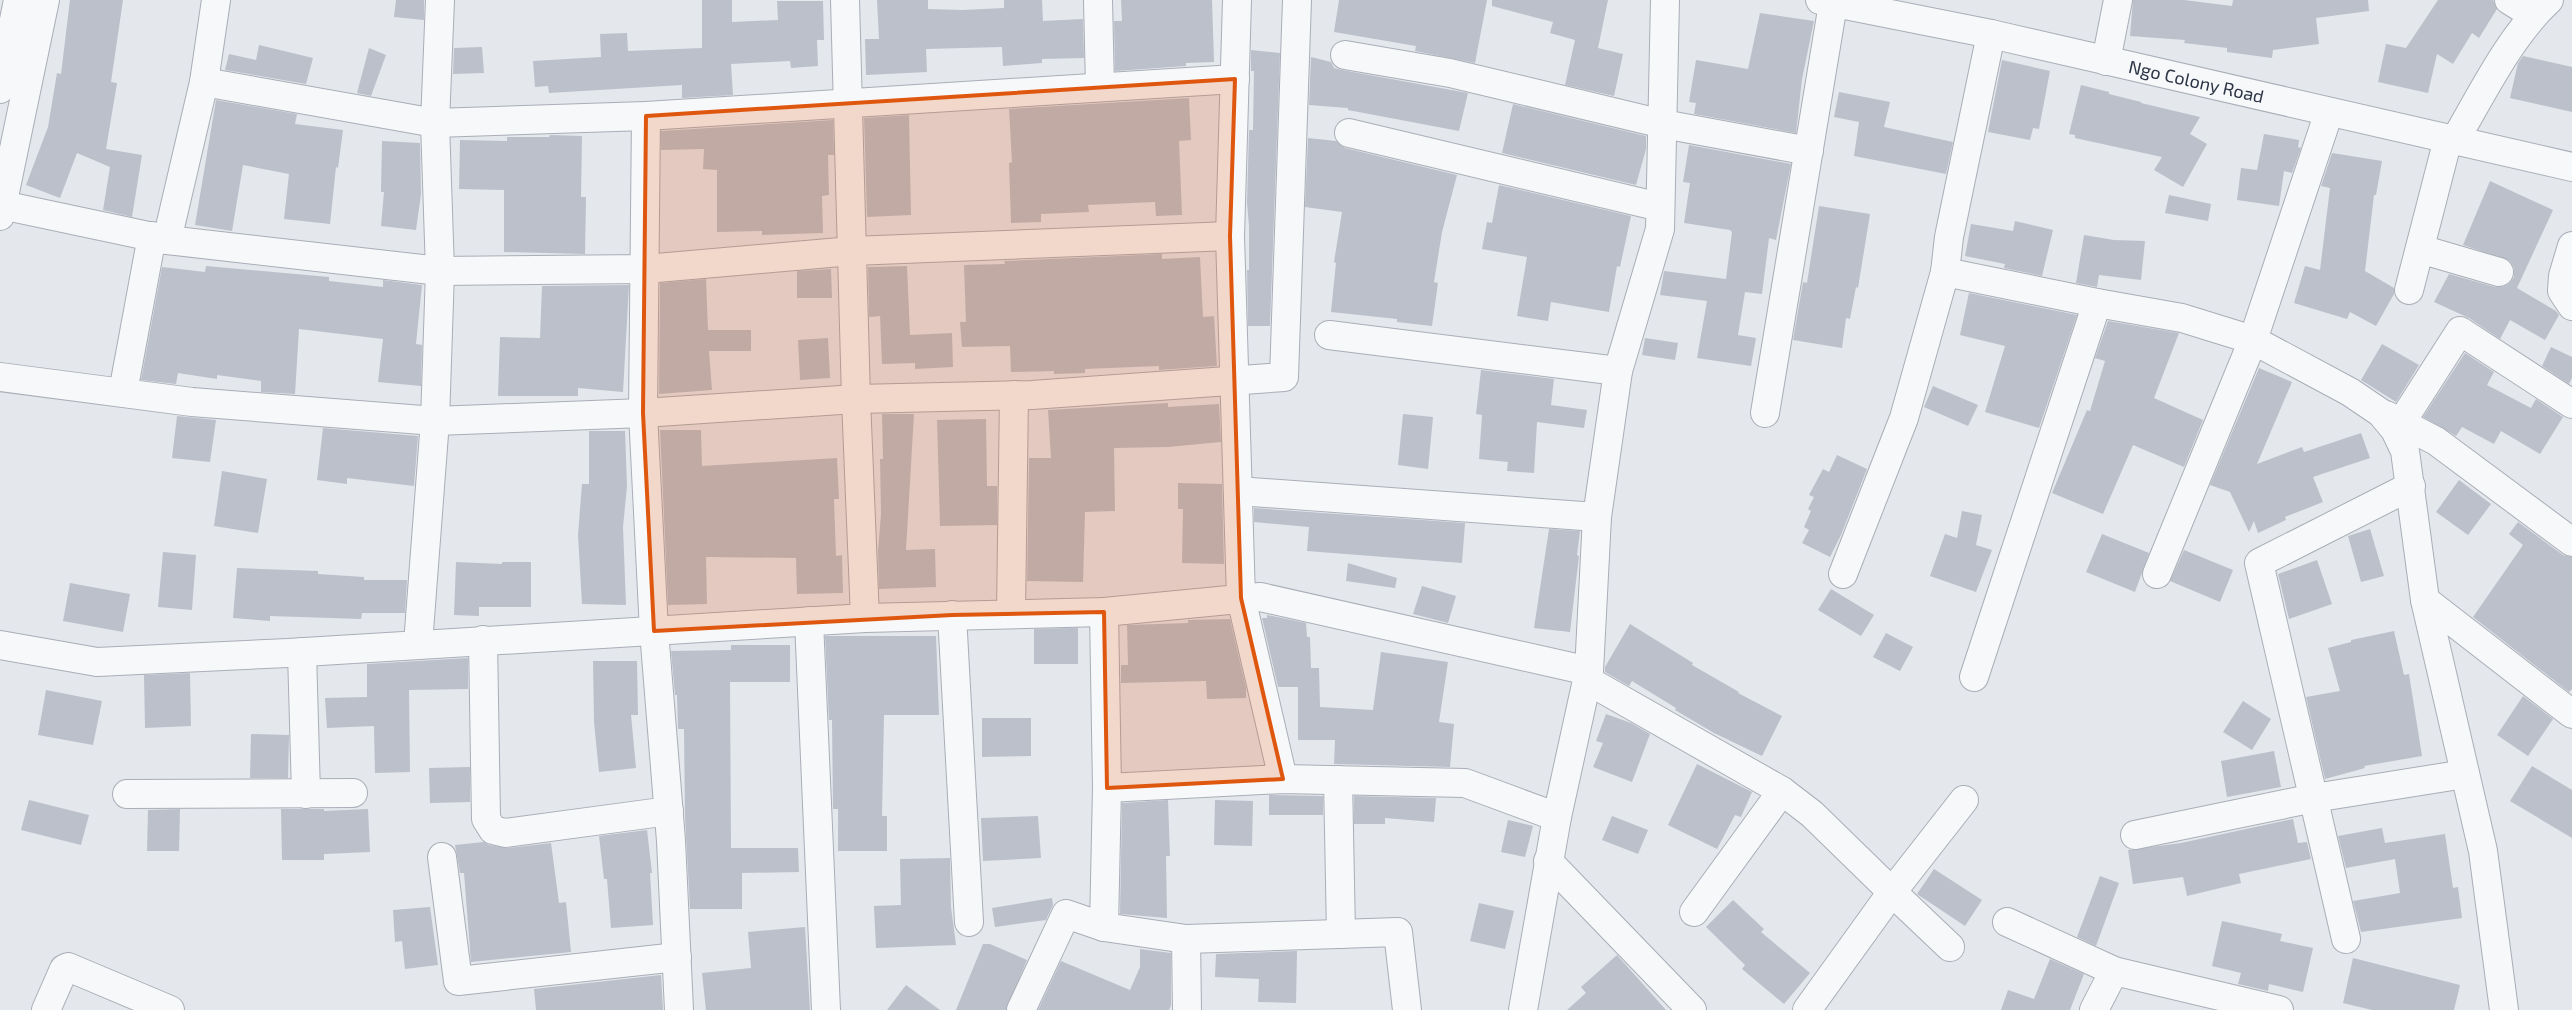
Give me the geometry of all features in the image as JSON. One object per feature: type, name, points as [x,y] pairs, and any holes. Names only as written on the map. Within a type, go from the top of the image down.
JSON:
[{"type":"street","points":[[1,84],[18,0]]},
{"type":"street","points":[[45,0],[1,210],[160,238],[440,270],[645,268],[852,250],[1230,236]]},
{"type":"street","points":[[123,392],[160,238],[204,82],[216,0]]},
{"type":"street","points":[[418,644],[435,421],[440,270],[435,123],[440,0]]},
{"type":"street","points":[[845,0],[856,399],[865,618]]},
{"type":"street","points":[[1098,0],[1100,87]]},
{"type":"street","points":[[1237,0],[1230,236],[1241,598],[1283,779]]},
{"type":"street","points":[[0,377],[192,402],[435,421],[643,414],[856,399],[1014,395],[1284,377],[1298,0]]},
{"type":"street","points":[[1523,1010],[1548,861],[1588,676],[1598,516],[1618,371],[1660,229],[1665,0]]},
{"type":"street","points":[[2106,61],[2118,0]]},
{"type":"street","points":[[2409,290],[2452,139],[2541,7],[2509,0]]},
{"type":"street","points":[[1765,413],[1809,151],[1826,2]]},
{"type":"street","name":"Ngo Colony Road","points":[[1826,2],[1991,34],[2572,167]]},
{"type":"street","points":[[1843,574],[1904,418],[1945,272],[1949,237],[1991,34]]},
{"type":"street","points":[[1345,55],[1450,72],[1663,124],[1809,151]]},
{"type":"street","points":[[204,82],[435,123],[646,116],[1235,79]]},
{"type":"street","points":[[2157,574],[2254,340],[2329,112]]},
{"type":"street","points":[[646,116],[643,414],[654,631],[669,811],[679,1010]]},
{"type":"street","points":[[1349,133],[1660,207]]},
{"type":"street","points":[[2572,246],[2563,276],[2562,291],[2572,306]]},
{"type":"street","points":[[2420,249],[2499,272]]},
{"type":"street","points":[[1945,272],[2097,304],[2182,318],[2254,340],[2350,392],[2391,418],[2436,441],[2572,542]]},
{"type":"street","points":[[1974,677],[2097,304]]},
{"type":"street","points":[[2391,418],[2460,331],[2572,404]]},
{"type":"street","points":[[1329,335],[1618,371]]},
{"type":"street","points":[[1011,614],[1014,395]]},
{"type":"street","points":[[2391,418],[2405,451],[2425,600],[2483,852],[2504,1010]]},
{"type":"street","points":[[2346,939],[2259,563],[2411,486]]},
{"type":"street","points":[[1238,491],[1598,516]]},
{"type":"street","points":[[0,645],[97,662],[302,652],[865,618],[1104,612],[1260,597],[1588,676],[1782,791],[1812,814],[1950,947]]},
{"type":"street","points":[[2425,600],[2572,714]]},
{"type":"street","points":[[1104,612],[1108,788],[1104,927]]},
{"type":"street","points":[[952,615],[969,922]]},
{"type":"street","points":[[809,621],[826,1010]]},
{"type":"street","points":[[483,640],[486,819],[493,830],[505,833],[669,811]]},
{"type":"street","points":[[302,652],[306,794]]},
{"type":"street","points":[[2135,835],[2314,798],[2465,774]]},
{"type":"street","points":[[1108,788],[1283,779],[1465,782],[1557,817]]},
{"type":"street","points":[[1338,780],[1341,934]]},
{"type":"street","points":[[1694,912],[1782,791]]},
{"type":"street","points":[[127,794],[353,793]]},
{"type":"street","points":[[1807,1010],[1892,892],[1964,800]]},
{"type":"street","points":[[442,857],[458,981],[676,957]]},
{"type":"street","points":[[1548,861],[1692,1010]]},
{"type":"street","points":[[1021,1010],[1066,914],[1104,927],[1186,939],[1398,932],[1407,1010]]},
{"type":"street","points":[[2007,922],[2114,971],[2279,1010]]},
{"type":"street","points":[[1186,939],[1187,1010]]},
{"type":"street","points":[[46,1010],[64,969],[68,967],[170,1010]]},
{"type":"street","points":[[2094,1010],[2114,971]]},
{"type":"highlighted area","points":[[1235,79],[1230,236],[1241,598],[1283,779],[1107,788],[1104,612],[952,615],[654,631],[643,413],[646,116]]},
{"type":"building","points":[[70,0],[123,0],[111,82],[117,83],[106,149],[142,155],[132,217],[103,210],[110,167],[77,153],[60,198],[26,185],[48,127],[57,73],[61,74]]},
{"type":"building","points":[[396,0],[424,0],[424,20],[394,17]]},
{"type":"building","points":[[702,0],[732,0],[732,22],[778,20],[777,1],[823,1],[824,40],[817,40],[818,66],[791,68],[790,61],[731,64],[733,95],[682,98],[682,85],[549,93],[548,86],[535,87],[533,61],[601,57],[600,34],[627,33],[628,51],[702,48]]},
{"type":"building","points":[[877,0],[928,0],[928,9],[963,10],[1004,8],[1004,0],[1042,0],[1043,21],[1083,19],[1084,58],[1042,59],[1042,63],[1003,66],[1002,47],[926,49],[927,72],[866,75],[865,39],[879,39]]},
{"type":"building","points":[[1121,0],[1212,0],[1214,62],[1186,63],[1186,66],[1115,71],[1114,21],[1122,21]]},
{"type":"building","points":[[1339,0],[1487,0],[1475,63],[1415,51],[1416,46],[1334,32]]},
{"type":"building","points":[[1492,0],[1608,0],[1598,48],[1623,54],[1614,96],[1565,85],[1575,40],[1550,33],[1553,22],[1492,6]]},
{"type":"building","points":[[2133,0],[2184,0],[2232,6],[2233,0],[2368,0],[2369,11],[2316,18],[2319,44],[2273,50],[2272,58],[2227,52],[2227,48],[2184,43],[2185,40],[2130,36]]},
{"type":"building","points":[[2438,0],[2493,0],[2497,9],[2479,38],[2472,33],[2453,64],[2437,54],[2428,93],[2378,82],[2386,44],[2406,48]]},
{"type":"building","points":[[1760,13],[1814,21],[1802,79],[1796,133],[1694,114],[1696,103],[1689,102],[1696,60],[1748,69]]},
{"type":"building","points":[[259,45],[313,58],[306,84],[225,70],[229,54],[256,60]]},
{"type":"building","points":[[482,47],[484,73],[453,74],[454,48]]},
{"type":"building","points":[[369,48],[386,55],[371,96],[357,93]]},
{"type":"building","points":[[1251,50],[1280,53],[1270,326],[1248,326],[1247,270],[1249,270],[1249,226],[1247,203],[1249,130],[1253,130],[1254,71],[1251,71]]},
{"type":"building","points":[[2523,56],[2572,67],[2572,112],[2510,98],[2518,63]]},
{"type":"building","points":[[1311,57],[1331,62],[1334,68],[1342,70],[1468,93],[1459,131],[1348,110],[1348,108],[1309,105]]},
{"type":"building","points":[[2002,60],[2050,71],[2039,129],[2033,128],[2030,140],[1988,132]]},
{"type":"building","points":[[2081,85],[2141,103],[2200,117],[2190,134],[2207,144],[2183,187],[2154,170],[2162,157],[2075,138],[2075,135],[2069,134]]},
{"type":"building","points":[[1839,92],[1890,102],[1884,127],[1953,142],[1946,174],[1854,156],[1859,122],[1834,117]]},
{"type":"building","points":[[1189,98],[1191,140],[1179,141],[1182,215],[1156,216],[1155,202],[1088,205],[1089,212],[1041,214],[1041,222],[1011,223],[1009,163],[1012,162],[1009,109]]},
{"type":"building","points":[[216,100],[297,114],[295,124],[343,130],[338,168],[336,167],[330,224],[284,219],[289,174],[243,165],[232,231],[195,225]]},
{"type":"building","points":[[1513,104],[1646,136],[1646,149],[1636,185],[1502,153]]},
{"type":"building","points":[[909,115],[911,215],[867,217],[864,118]]},
{"type":"building","points":[[833,120],[834,155],[828,155],[829,195],[822,196],[823,233],[762,235],[762,231],[717,232],[717,170],[703,169],[704,149],[661,150],[661,131]]},
{"type":"building","points":[[2264,134],[2299,140],[2298,147],[2301,148],[2292,173],[2284,171],[2279,206],[2237,200],[2241,168],[2257,170]]},
{"type":"building","points":[[550,135],[582,136],[581,197],[586,197],[585,254],[504,252],[504,190],[459,189],[460,140],[507,141],[507,137],[549,137]]},
{"type":"building","points":[[1308,138],[1336,141],[1345,148],[1457,175],[1442,232],[1434,282],[1438,283],[1432,326],[1397,322],[1397,319],[1331,312],[1336,263],[1334,262],[1342,212],[1305,207]]},
{"type":"building","points":[[382,141],[420,143],[421,194],[416,230],[381,226],[384,192],[381,192]]},
{"type":"building","points":[[1689,145],[1791,164],[1776,240],[1769,238],[1762,294],[1745,292],[1738,335],[1756,338],[1751,366],[1697,358],[1707,301],[1660,295],[1664,271],[1726,279],[1732,232],[1730,230],[1684,223],[1690,183],[1683,182]]},
{"type":"building","points":[[2332,153],[2382,161],[2376,195],[2374,195],[2365,271],[2394,288],[2394,294],[2376,326],[2350,312],[2347,319],[2294,303],[2305,266],[2320,270],[2330,188],[2321,186]]},
{"type":"building","points":[[2490,181],[2553,210],[2517,288],[2556,311],[2559,315],[2545,340],[2510,320],[2500,339],[2469,318],[2434,302],[2449,274],[2495,287],[2503,287],[2509,284],[2514,277],[2514,268],[2510,261],[2463,245]]},
{"type":"building","points":[[1499,185],[1631,216],[1620,267],[1617,266],[1609,312],[1551,302],[1548,321],[1517,316],[1527,257],[1482,249],[1487,222],[1492,223]]},
{"type":"building","points":[[2169,195],[2211,204],[2208,221],[2165,213]]},
{"type":"building","points":[[1819,206],[1870,214],[1858,288],[1856,287],[1850,319],[1846,318],[1842,348],[1793,340],[1803,282],[1807,283]]},
{"type":"building","points":[[2015,221],[2053,230],[2042,276],[2004,268],[2005,264],[1965,256],[1971,224],[2013,231]]},
{"type":"building","points":[[2084,235],[2114,240],[2145,241],[2141,280],[2099,275],[2097,287],[2076,283]]},
{"type":"building","points":[[1162,254],[1162,259],[1200,257],[1203,317],[1214,316],[1217,366],[1159,370],[1159,366],[1085,369],[1085,373],[1054,374],[1054,371],[1011,372],[1010,346],[962,347],[960,322],[966,322],[964,265],[1005,264],[1004,261]]},
{"type":"building","points":[[206,266],[329,277],[329,281],[383,287],[383,280],[422,285],[416,344],[422,345],[421,386],[378,382],[383,339],[299,329],[295,394],[261,392],[261,381],[217,375],[217,379],[178,373],[176,384],[141,380],[162,267],[205,272]]},
{"type":"building","points":[[907,266],[910,335],[952,333],[953,367],[915,369],[915,363],[882,364],[880,316],[869,317],[868,267]]},
{"type":"building","points":[[831,269],[832,298],[797,298],[797,271]]},
{"type":"building","points":[[706,279],[708,330],[751,330],[751,351],[709,351],[712,390],[659,394],[660,283]]},
{"type":"building","points":[[629,285],[623,392],[578,388],[578,396],[498,396],[500,337],[540,338],[542,286]]},
{"type":"building","points":[[1969,293],[2077,315],[2039,428],[1985,412],[2005,346],[1960,335]]},
{"type":"building","points":[[2108,321],[2179,333],[2154,398],[2203,420],[2184,467],[2133,445],[2103,514],[2052,493],[2087,410],[2090,411],[2105,361],[2095,358]]},
{"type":"building","points":[[828,338],[830,378],[800,380],[798,340]]},
{"type":"building","points":[[1645,338],[1678,343],[1675,360],[1642,355]]},
{"type":"building","points":[[2382,344],[2419,365],[2396,402],[2361,380]]},
{"type":"building","points":[[2551,347],[2572,357],[2572,378],[2569,384],[2542,366]]},
{"type":"building","points":[[2465,353],[2494,372],[2487,385],[2531,408],[2536,399],[2563,417],[2540,454],[2501,431],[2494,444],[2462,427],[2456,436],[2423,417]]},
{"type":"building","points":[[2259,368],[2292,382],[2257,464],[2302,447],[2304,452],[2361,433],[2370,458],[2313,477],[2323,502],[2285,517],[2286,520],[2258,533],[2254,521],[2249,532],[2230,492],[2210,485]]},
{"type":"building","points":[[1481,370],[1554,379],[1551,405],[1587,410],[1584,428],[1537,422],[1534,473],[1507,471],[1508,462],[1479,459],[1482,415],[1476,414]]},
{"type":"building","points":[[1933,386],[1978,405],[1968,426],[1924,407]]},
{"type":"building","points":[[1168,403],[1168,407],[1219,404],[1221,442],[1168,447],[1114,448],[1115,511],[1085,512],[1083,582],[1027,581],[1029,458],[1051,458],[1048,410]]},
{"type":"building","points":[[882,414],[914,414],[906,550],[935,549],[936,587],[879,589],[880,459],[883,459]]},
{"type":"building","points":[[1403,414],[1433,417],[1428,469],[1398,465]]},
{"type":"building","points":[[177,416],[216,420],[210,462],[172,458]]},
{"type":"building","points":[[986,419],[987,486],[997,486],[997,525],[940,526],[937,420]]},
{"type":"building","points":[[323,428],[418,436],[414,486],[347,478],[347,484],[317,480]]},
{"type":"building","points":[[660,430],[701,430],[702,466],[837,458],[839,499],[834,499],[836,556],[842,555],[843,593],[797,594],[796,558],[706,557],[707,604],[668,605]]},
{"type":"building","points":[[589,431],[625,431],[627,486],[623,527],[626,605],[582,604],[578,535],[582,484],[589,484]]},
{"type":"building","points":[[1837,455],[1867,469],[1841,535],[1830,557],[1802,543],[1809,530],[1804,527],[1811,511],[1808,509],[1814,497],[1809,495],[1823,469],[1829,472]]},
{"type":"building","points":[[222,471],[267,479],[258,533],[214,526]]},
{"type":"building","points":[[2459,480],[2491,504],[2468,535],[2436,512]]},
{"type":"building","points":[[1178,483],[1222,484],[1224,564],[1182,563],[1183,509],[1178,509]]},
{"type":"building","points":[[1254,508],[1465,523],[1462,563],[1307,551],[1309,527],[1254,522]]},
{"type":"building","points":[[1962,511],[1982,515],[1976,545],[1992,550],[1976,592],[1930,576],[1945,534],[1957,538]]},
{"type":"building","points":[[2518,522],[2563,555],[2572,557],[2572,689],[2569,692],[2473,617],[2523,545],[2509,534]]},
{"type":"building","points":[[1549,529],[1580,531],[1570,632],[1534,628]]},
{"type":"building","points":[[2370,529],[2384,576],[2361,582],[2348,536]]},
{"type":"building","points":[[2102,534],[2149,553],[2135,592],[2086,572]]},
{"type":"building","points":[[2184,550],[2233,570],[2220,602],[2170,581]]},
{"type":"building","points":[[163,552],[196,555],[192,610],[158,607]]},
{"type":"building","points":[[2317,560],[2332,604],[2289,619],[2278,574]]},
{"type":"building","points":[[456,562],[502,564],[502,562],[531,562],[531,607],[479,607],[479,616],[454,615]]},
{"type":"building","points":[[1348,563],[1397,578],[1395,588],[1346,581]]},
{"type":"building","points":[[237,568],[318,571],[318,574],[364,577],[364,580],[407,580],[405,613],[362,613],[361,619],[270,616],[270,621],[233,618]]},
{"type":"building","points":[[70,583],[130,594],[123,632],[63,621]]},
{"type":"building","points":[[1422,586],[1456,596],[1448,623],[1413,614]]},
{"type":"building","points":[[1831,589],[1874,615],[1861,636],[1818,610]]},
{"type":"building","points":[[1267,615],[1306,623],[1307,637],[1310,637],[1311,668],[1319,668],[1320,707],[1373,710],[1381,652],[1448,662],[1439,722],[1454,724],[1450,767],[1334,764],[1335,740],[1298,740],[1298,687],[1278,687],[1262,618],[1267,618]]},
{"type":"building","points":[[1230,619],[1246,688],[1246,698],[1207,699],[1206,681],[1121,683],[1121,665],[1128,665],[1127,625],[1188,623],[1188,620]]},
{"type":"building","points":[[1630,624],[1738,693],[1782,716],[1762,756],[1714,733],[1632,681],[1629,686],[1605,672],[1605,667]]},
{"type":"building","points":[[1078,628],[1078,664],[1034,664],[1034,629]]},
{"type":"building","points":[[2394,631],[2404,675],[2409,674],[2422,756],[2364,766],[2365,768],[2325,779],[2306,697],[2340,691],[2328,648],[2351,642],[2351,640]]},
{"type":"building","points":[[1886,633],[1913,647],[1900,671],[1873,657]]},
{"type":"building","points":[[825,636],[936,636],[939,715],[884,715],[882,816],[887,816],[887,851],[838,851],[838,809],[833,809],[832,720],[829,720]]},
{"type":"building","points":[[731,645],[790,645],[790,682],[730,682],[731,848],[798,848],[799,872],[742,873],[742,909],[690,909],[685,817],[684,729],[678,729],[677,695],[675,695],[671,651],[731,650]]},
{"type":"building","points":[[468,658],[468,689],[409,690],[410,772],[375,773],[374,726],[327,728],[325,698],[367,697],[367,664]]},
{"type":"building","points":[[593,661],[637,661],[638,715],[631,715],[636,768],[599,772],[594,722]]},
{"type":"building","points":[[190,673],[191,726],[145,728],[144,675]]},
{"type":"building","points":[[46,690],[102,701],[93,745],[38,735]]},
{"type":"building","points":[[2523,696],[2553,719],[2528,756],[2497,735]]},
{"type":"building","points":[[2243,701],[2271,719],[2252,750],[2223,732]]},
{"type":"building","points":[[1606,714],[1631,723],[1650,734],[1632,782],[1593,767],[1603,743],[1596,741]]},
{"type":"building","points":[[982,718],[1031,718],[1031,756],[982,757]]},
{"type":"building","points":[[251,734],[289,735],[288,778],[250,778]]},
{"type":"building","points":[[2274,751],[2281,787],[2227,797],[2221,761]]},
{"type":"building","points":[[1697,764],[1752,792],[1741,817],[1735,815],[1717,849],[1668,825]]},
{"type":"building","points":[[2532,766],[2572,790],[2572,838],[2510,801]]},
{"type":"building","points":[[470,767],[470,802],[430,803],[429,768]]},
{"type":"building","points":[[1269,795],[1323,796],[1323,815],[1269,815]]},
{"type":"building","points":[[1354,796],[1436,798],[1434,822],[1385,818],[1385,824],[1354,824]]},
{"type":"building","points":[[29,800],[89,815],[81,845],[21,830]]},
{"type":"building","points":[[1168,800],[1170,856],[1166,856],[1167,918],[1120,914],[1122,803]]},
{"type":"building","points":[[1215,800],[1253,801],[1252,846],[1214,845]]},
{"type":"building","points":[[180,809],[179,851],[147,851],[148,810]]},
{"type":"building","points":[[281,809],[324,809],[324,811],[368,809],[370,852],[324,854],[324,860],[282,860]]},
{"type":"building","points":[[1038,816],[1041,858],[983,861],[981,818]]},
{"type":"building","points":[[1612,816],[1648,830],[1638,854],[1602,840]]},
{"type":"building","points":[[2293,819],[2298,843],[2307,842],[2311,859],[2239,874],[2241,883],[2187,896],[2183,877],[2133,884],[2128,850],[2181,843]]},
{"type":"building","points":[[1508,820],[1533,826],[1525,857],[1501,852]]},
{"type":"building","points":[[2382,828],[2385,843],[2445,834],[2453,888],[2458,887],[2462,918],[2361,932],[2353,901],[2400,893],[2395,859],[2346,868],[2338,836]]},
{"type":"building","points":[[647,830],[652,873],[650,873],[653,925],[611,928],[607,879],[604,879],[599,836]]},
{"type":"building","points":[[484,842],[489,845],[507,848],[551,843],[559,903],[566,902],[571,952],[471,962],[464,873],[460,873],[455,845]]},
{"type":"building","points":[[950,858],[951,907],[956,945],[876,948],[874,906],[901,905],[900,859]]},
{"type":"building","points":[[1934,869],[1982,900],[1965,926],[1917,894]]},
{"type":"building","points":[[2100,876],[2119,883],[2096,946],[2077,937]]},
{"type":"building","points":[[1052,898],[1053,905],[1046,920],[995,927],[992,908]]},
{"type":"building","points":[[1733,900],[1764,929],[1761,932],[1810,973],[1784,1004],[1742,969],[1745,965],[1706,927]]},
{"type":"building","points":[[1479,903],[1514,911],[1505,949],[1470,941]]},
{"type":"building","points":[[430,907],[438,965],[405,969],[402,941],[395,942],[393,910]]},
{"type":"building","points":[[2222,921],[2282,934],[2280,941],[2313,948],[2303,992],[2269,984],[2268,991],[2238,984],[2241,973],[2212,966]]},
{"type":"building","points":[[805,927],[810,1010],[706,1010],[702,973],[751,968],[748,932]]},
{"type":"building","points":[[983,944],[990,944],[1027,960],[1006,1010],[956,1010]]},
{"type":"building","points":[[1140,949],[1171,953],[1171,1005],[1169,1010],[1038,1010],[1061,961],[1130,990],[1140,967]]},
{"type":"building","points":[[1297,951],[1296,1003],[1258,1002],[1259,979],[1215,977],[1216,954]]},
{"type":"building","points":[[1617,955],[1666,1010],[1567,1010],[1586,993],[1581,987]]},
{"type":"building","points":[[2353,958],[2460,985],[2454,1010],[2372,1010],[2343,1003]]},
{"type":"building","points":[[2050,959],[2084,974],[2070,1010],[2001,1010],[2008,990],[2034,999]]},
{"type":"building","points":[[661,975],[663,1010],[536,1010],[534,989]]},
{"type":"building","points":[[906,985],[940,1010],[887,1010]]}]
